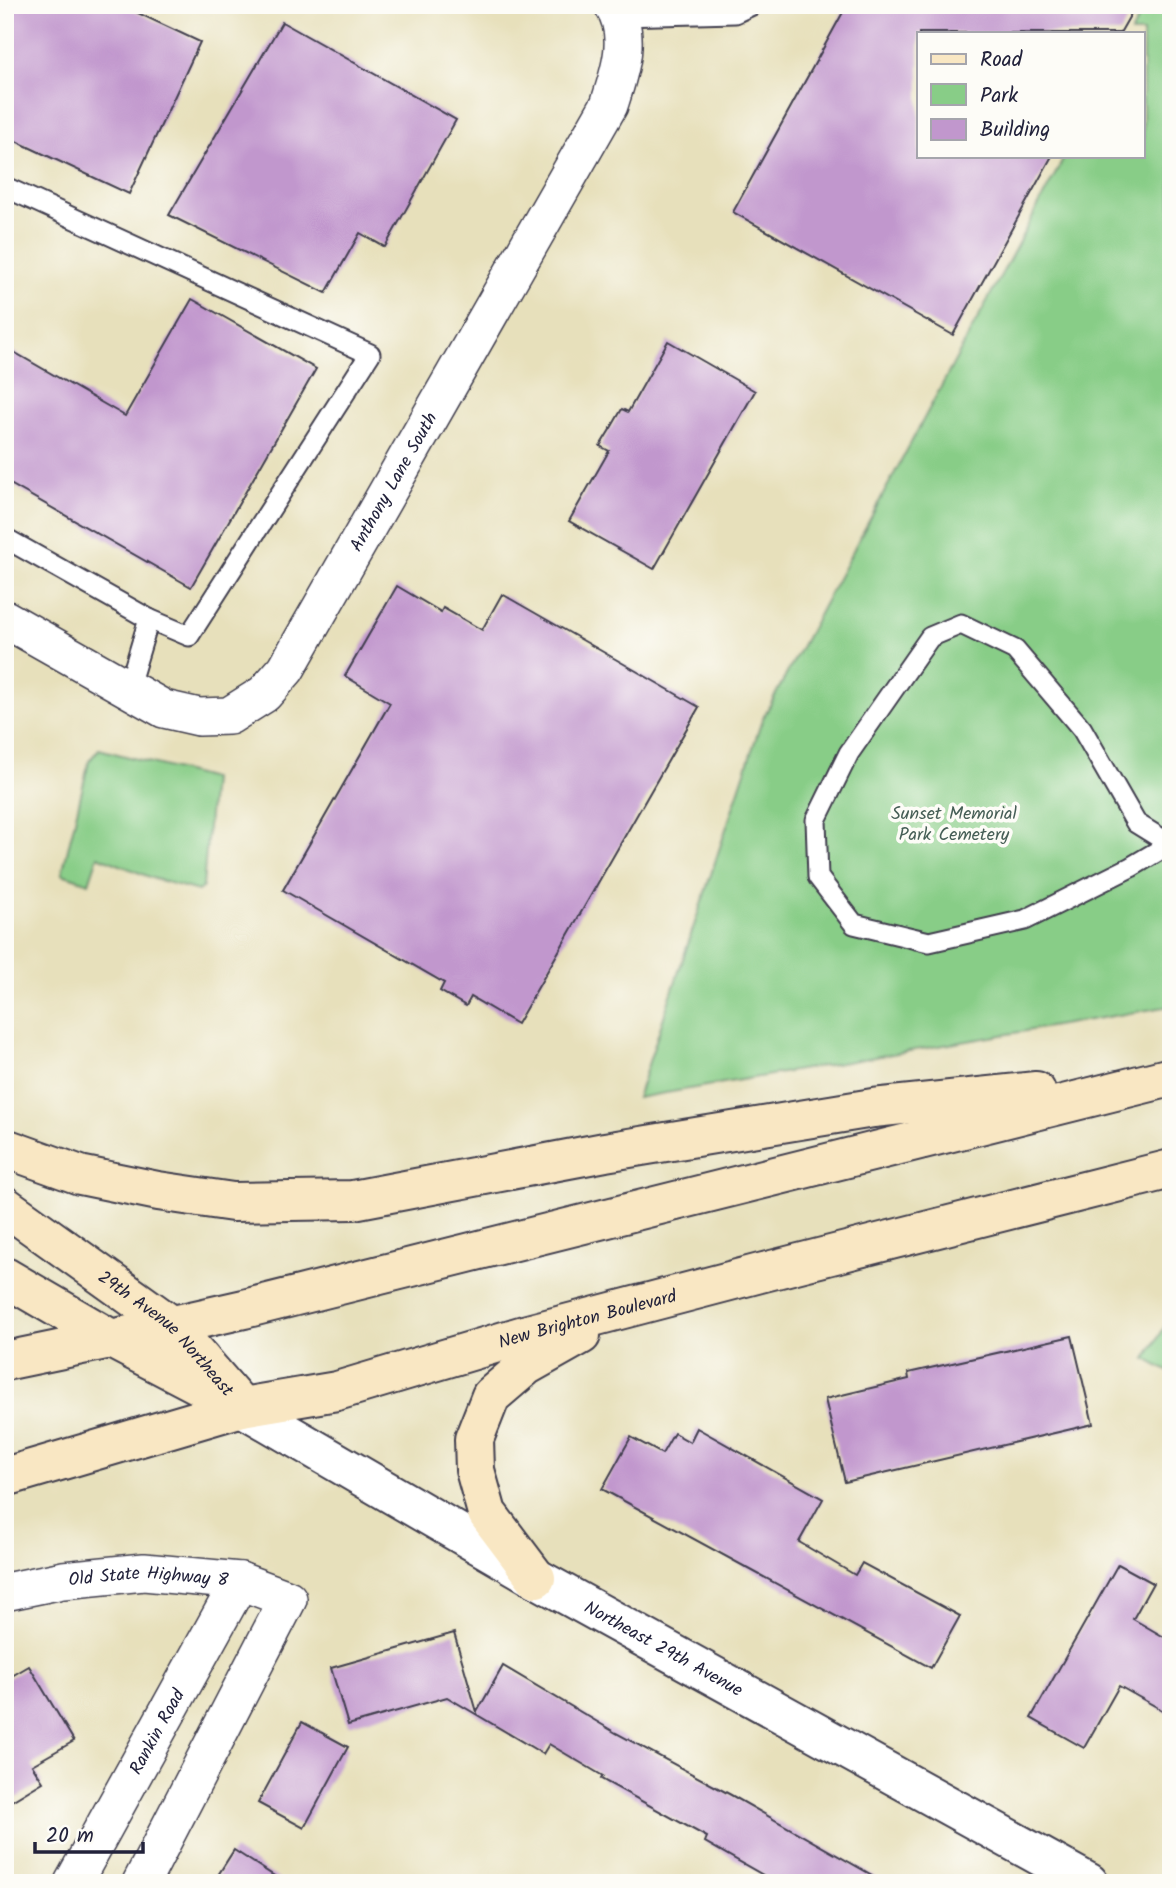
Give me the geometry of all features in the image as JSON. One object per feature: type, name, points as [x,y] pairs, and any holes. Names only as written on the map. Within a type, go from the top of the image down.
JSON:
[{"type":"main road","points":[[5,1148],[80,1175],[158,1191],[233,1202],[354,1200],[605,1152],[873,1108],[1171,1077]]},
{"type":"main road","points":[[5,1361],[244,1309],[1171,1077]]},
{"type":"main road","name":"New Brighton Boulevard","points":[[5,1478],[242,1407],[337,1391],[524,1335],[1171,1169]]},
{"type":"main road","name":"29th Avenue Northeast","points":[[5,1206],[172,1325],[242,1407]]},
{"type":"main road","name":"29th Avenue Northeast","points":[[5,1278],[111,1339],[242,1407]]},
{"type":"main road","points":[[536,1578],[488,1513],[475,1470],[474,1439],[491,1396],[526,1366],[628,1308]]},
{"type":"street","name":"Anthony Lane South","points":[[5,619],[164,709],[199,717],[229,716],[264,694],[286,669],[609,105],[621,67],[623,41],[617,11]]},
{"type":"street","name":"Northeast 29th Avenue","points":[[242,1407],[536,1578],[1089,1883]]},
{"type":"street","name":"Old State Highway 8","points":[[5,1592],[63,1580],[145,1572],[240,1581],[288,1599],[141,1883]]},
{"type":"street","name":"Rankin Road","points":[[72,1883],[240,1581]]},
{"type":"lane","points":[[617,11],[735,13],[751,5]]},
{"type":"lane","points":[[5,187],[370,354],[189,636],[149,620],[5,538]]},
{"type":"lane","points":[[128,689],[149,620]]},
{"type":"lane","points":[[961,624],[1015,650],[1082,729],[1136,823],[1170,843],[1131,867],[1025,920],[929,942],[854,925],[818,877],[816,820],[849,753],[930,637],[961,624]]},
{"type":"green space","name":"Sunset Memorial Park Cemetery","points":[[1146,5],[1171,5],[1171,1006],[637,1098],[762,720],[1064,158],[1144,158],[1144,32],[1132,32]]},
{"type":"green space","points":[[99,749],[212,779],[203,887],[198,891],[152,878],[98,856],[89,883],[62,874],[89,761]]},
{"type":"green space","points":[[1171,1316],[1171,1373],[1146,1359]]},
{"type":"building","points":[[5,5],[121,5],[200,42],[129,194],[5,136]]},
{"type":"building","points":[[847,5],[1136,5],[1121,32],[917,32],[917,158],[1051,158],[953,335],[733,212]]},
{"type":"building","points":[[282,22],[456,120],[385,247],[360,233],[326,293],[169,215]]},
{"type":"building","points":[[192,299],[316,369],[191,587],[5,481],[5,347],[125,416]]},
{"type":"building","points":[[668,341],[755,391],[654,569],[569,521],[609,451],[600,446],[622,409],[628,412]]},
{"type":"building","points":[[397,586],[441,612],[443,608],[482,630],[502,594],[699,707],[517,1024],[471,997],[466,1006],[440,991],[444,983],[283,890],[390,703],[345,676]]},
{"type":"building","points":[[1072,1336],[1093,1424],[845,1482],[825,1399],[909,1379],[908,1373]]},
{"type":"building","points":[[697,1428],[823,1499],[799,1542],[855,1575],[862,1563],[960,1616],[931,1668],[602,1489],[631,1437],[662,1454],[674,1433],[690,1442]]},
{"type":"building","points":[[1118,1564],[1153,1583],[1133,1619],[1171,1641],[1171,1715],[1119,1686],[1084,1748],[1031,1718]]},
{"type":"building","points":[[454,1633],[477,1712],[503,1666],[616,1733],[886,1883],[777,1883],[705,1842],[707,1837],[601,1779],[603,1776],[549,1744],[543,1754],[447,1697],[348,1725],[331,1668]]},
{"type":"building","points":[[29,1666],[74,1741],[32,1765],[43,1782],[5,1805],[5,1680]]},
{"type":"building","points":[[302,1722],[348,1747],[304,1828],[258,1803]]},
{"type":"building","points":[[234,1850],[285,1883],[213,1883]]}]
